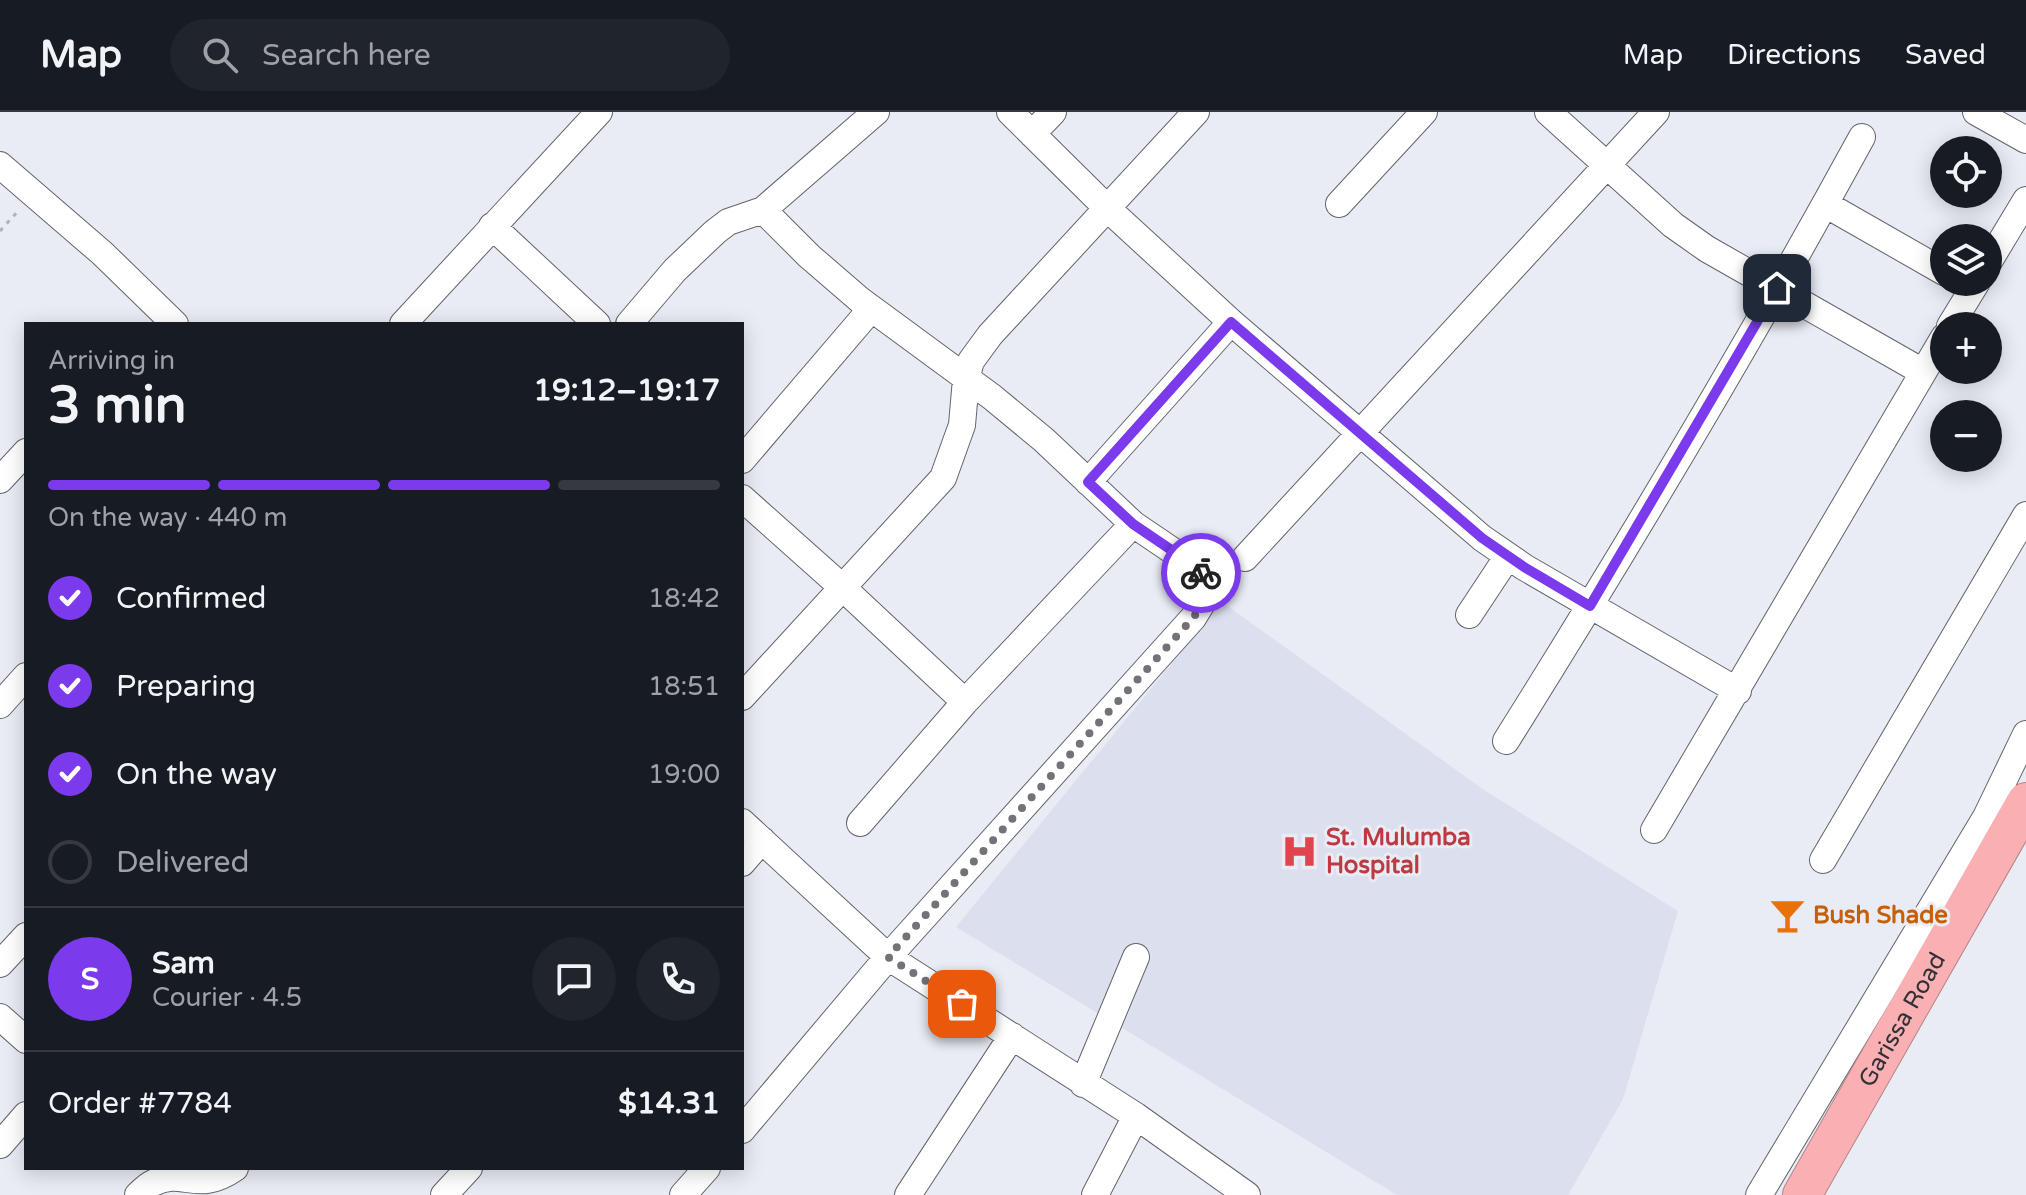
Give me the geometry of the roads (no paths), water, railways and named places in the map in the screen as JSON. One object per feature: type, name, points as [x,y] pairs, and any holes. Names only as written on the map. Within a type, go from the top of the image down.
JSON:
[{"type":"highway","name":"Garissa Road","points":[[1802,1195],[2026,802]]},
{"type":"street","points":[[405,322],[599,112]]},
{"type":"street","points":[[631,322],[675,270],[715,232],[728,222],[763,210],[876,112]]},
{"type":"street","points":[[1010,112],[1108,209],[1231,322],[1482,538],[1590,606],[1738,691]]},
{"type":"street","points":[[1032,134],[1053,112]]},
{"type":"street","points":[[744,695],[943,478],[962,425],[966,379],[971,361],[990,335],[1196,112]]},
{"type":"street","points":[[1339,204],[1424,112]]},
{"type":"street","points":[[1548,112],[1673,225],[1707,249],[1923,372]]},
{"type":"street","points":[[1245,558],[1656,112]]},
{"type":"street","points":[[1976,112],[2026,140]]},
{"type":"street","points":[[1506,741],[1590,606],[1862,137]]},
{"type":"street","points":[[0,165],[102,253],[158,319]]},
{"type":"street","points":[[2002,240],[2026,200]]},
{"type":"street","points":[[1825,204],[1930,264]]},
{"type":"street","points":[[745,1122],[888,957],[1193,618],[1209,592],[1207,581],[1195,566],[1133,524],[1024,423],[871,309],[809,256],[763,210]]},
{"type":"street","points":[[492,226],[595,322]]},
{"type":"street","points":[[744,458],[871,309]]},
{"type":"street","points":[[1088,482],[1231,322]]},
{"type":"street","points":[[1654,830],[1930,360]]},
{"type":"street","points":[[0,480],[24,454]]},
{"type":"street","points":[[744,500],[965,702]]},
{"type":"street","points":[[1823,860],[2026,515]]},
{"type":"street","points":[[860,823],[965,702],[1133,524]]},
{"type":"street","points":[[1469,615],[1508,556]]},
{"type":"street","points":[[0,705],[24,678]]},
{"type":"street","points":[[1759,1195],[1986,817],[2026,734]]},
{"type":"street","points":[[744,824],[888,957],[1136,1116],[1247,1195]]},
{"type":"street","points":[[744,861],[762,840]]},
{"type":"street","points":[[0,964],[24,938]]},
{"type":"street","points":[[1083,1084],[1136,957]]},
{"type":"street","points":[[0,1017],[24,1038]]},
{"type":"street","points":[[908,1195],[1012,1036]]},
{"type":"street","points":[[1095,1195],[1136,1116]]},
{"type":"street","points":[[0,1145],[24,1117]]},
{"type":"street","points":[[138,1195],[154,1181],[171,1180],[194,1188],[208,1188],[223,1181],[233,1170]]},
{"type":"street","points":[[444,1195],[467,1170]]},
{"type":"street","points":[[683,1195],[705,1170]]},
{"type":"place","name":"St. Mulumba Hospital","points":[[1300,851]]},
{"type":"place","name":"Bush Shade","points":[[1787,915]]}]
